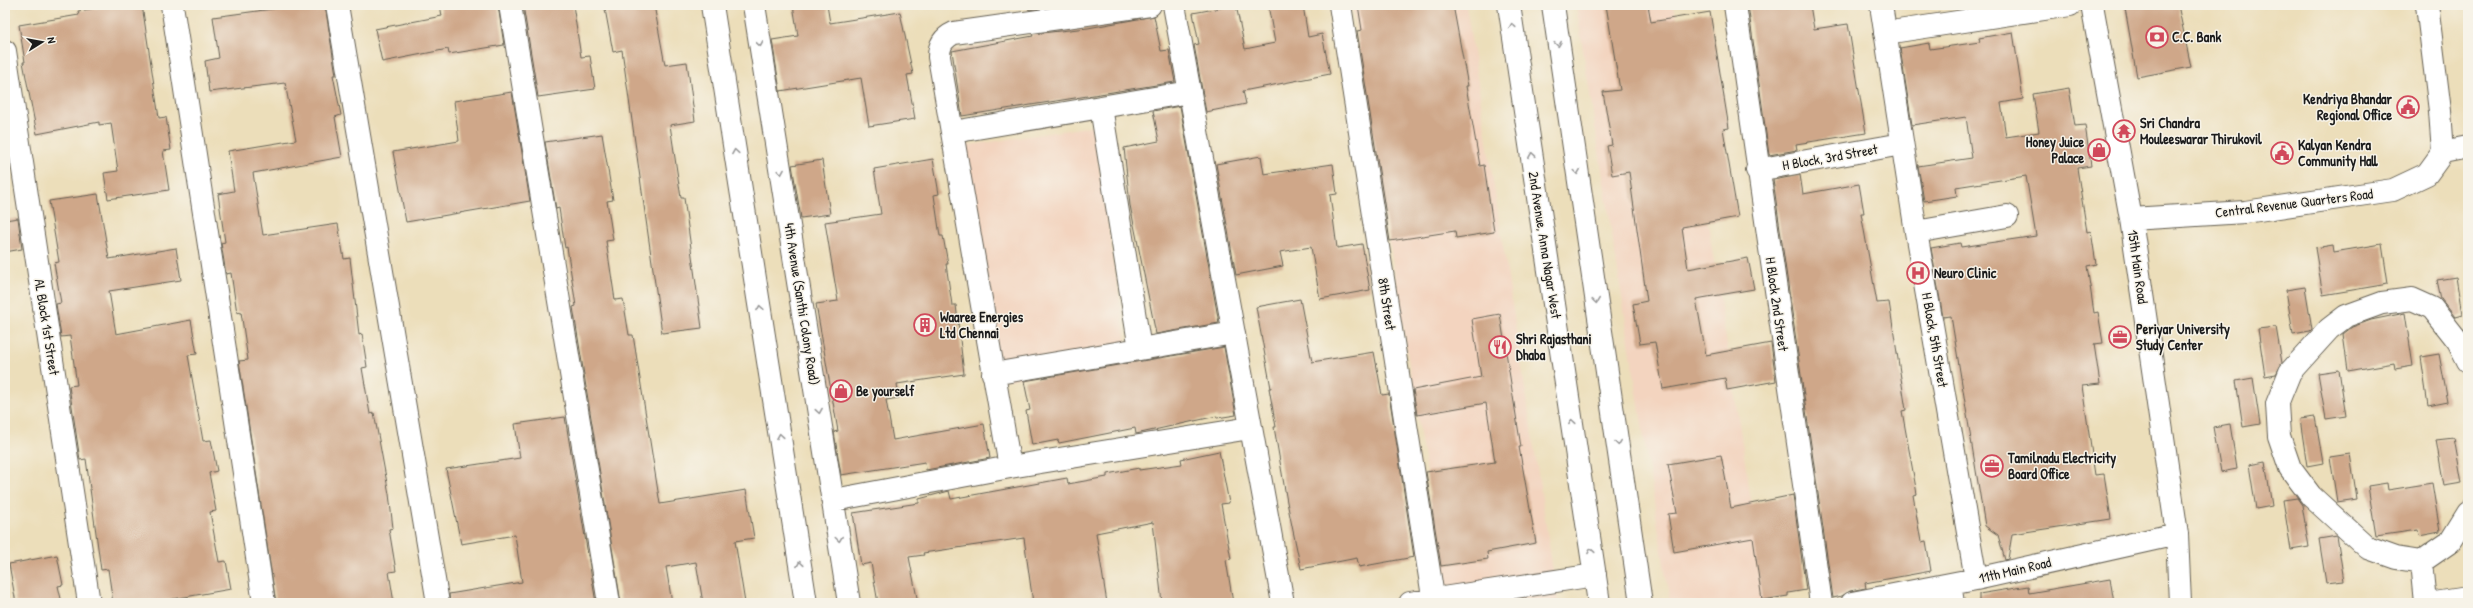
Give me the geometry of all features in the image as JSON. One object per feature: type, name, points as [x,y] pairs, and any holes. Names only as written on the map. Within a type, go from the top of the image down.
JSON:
[{"type":"street","points":[[172,5],[264,603]]},
{"type":"street","points":[[337,5],[438,603]]},
{"type":"street","points":[[510,5],[609,603]]},
{"type":"street","points":[[712,5],[806,603]]},
{"type":"street","name":"4th Avenue (Santhi Colony Road)","points":[[754,5],[834,500],[849,603]]},
{"type":"street","points":[[1010,467],[939,57],[939,46],[948,35],[1150,5]]},
{"type":"street","points":[[1174,5],[1176,9],[1250,428],[1283,603]]},
{"type":"street","name":"8th Street","points":[[1340,5],[1434,601]]},
{"type":"street","name":"2nd Avenue, Anna Nagar West","points":[[1509,5],[1599,603]]},
{"type":"street","points":[[1553,5],[1641,603]]},
{"type":"street","name":"H Block 2nd Street","points":[[1734,5],[1821,603]]},
{"type":"street","name":"H Block, 5th Street","points":[[1881,5],[1916,232],[1976,579]]},
{"type":"street","points":[[1885,33],[2070,5]]},
{"type":"street","name":"15th Main Road","points":[[2092,5],[2131,219],[2177,534],[2180,603]]},
{"type":"street","points":[[2427,5],[2440,111],[2443,152],[2468,147]]},
{"type":"street","name":"AL Block 1st Street","points":[[5,51],[89,603]]},
{"type":"street","points":[[953,132],[1190,92]]},
{"type":"street","points":[[1100,107],[1140,349]]},
{"type":"street","name":"H Block, 3rd Street","points":[[1757,170],[1902,144]]},
{"type":"street","name":"Central Revenue Quarters Road","points":[[2131,219],[2245,212],[2393,190],[2427,174],[2443,152]]},
{"type":"street","points":[[1916,232],[2007,216]]},
{"type":"street","points":[[2468,361],[2458,341],[2432,308],[2412,299],[2382,303],[2346,316],[2329,329],[2290,372],[2278,404],[2280,436],[2290,468],[2311,496],[2368,548],[2396,558],[2421,562],[2450,542],[2468,513]]},
{"type":"street","points":[[993,374],[1234,333]]},
{"type":"street","points":[[834,500],[1010,467],[1250,428]]},
{"type":"street","name":"11th Main Road","points":[[1852,603],[1952,593],[1976,579],[2177,534]]},
{"type":"street","points":[[2421,562],[2424,603]]},
{"type":"street","points":[[1410,603],[1434,601],[1595,575]]},
{"type":"street","points":[[2435,603],[2468,598]]},
{"type":"shaded area","points":[[1352,5],[1466,5],[1558,603],[1447,603]]},
{"type":"shaded area","points":[[1576,5],[1674,5],[1767,603],[1670,603]]},
{"type":"shaded area","points":[[1093,126],[1129,361],[1000,381],[964,146]]},
{"type":"building","points":[[114,5],[142,5],[159,118],[166,117],[171,150],[163,151],[169,190],[108,199],[104,173],[118,171],[111,123],[99,125],[99,122],[37,134],[23,62],[25,62],[19,25],[79,15],[78,11]]},
{"type":"building","points":[[302,5],[325,5],[336,75],[333,75],[341,115],[335,117],[342,157],[253,173],[263,235],[338,224],[344,259],[350,258],[359,335],[362,334],[367,367],[362,368],[370,414],[374,413],[389,494],[393,528],[389,529],[396,571],[389,572],[394,603],[276,603],[239,361],[248,360],[241,312],[237,313],[231,273],[226,274],[221,243],[225,242],[218,194],[234,191],[228,151],[296,140],[285,83],[209,92],[205,61],[219,58],[213,17]]},
{"type":"building","points":[[440,5],[498,5],[504,45],[449,54],[448,49],[382,62],[375,29],[442,16]]},
{"type":"building","points":[[523,5],[573,5],[581,57],[590,56],[595,89],[538,97]]},
{"type":"building","points":[[626,5],[654,5],[665,65],[687,62],[695,121],[670,125],[681,198],[684,198],[702,328],[662,333],[622,50],[613,52],[605,9]]},
{"type":"building","points":[[793,5],[827,5],[830,23],[900,12],[913,74],[907,75],[915,119],[869,126],[861,78],[780,91],[772,40],[798,36]]},
{"type":"building","points":[[1028,5],[1059,5],[1029,10]]},
{"type":"building","points":[[1236,5],[1245,49],[1275,43],[1268,5],[1303,5],[1308,37],[1322,34],[1330,74],[1243,91],[1246,104],[1206,112],[1194,45],[1199,44],[1193,13]]},
{"type":"building","points":[[1358,5],[1453,5],[1468,86],[1466,86],[1480,166],[1484,165],[1494,232],[1456,238],[1455,231],[1390,241],[1357,31],[1362,30]]},
{"type":"building","points":[[1606,5],[1648,5],[1651,22],[1710,12],[1729,128],[1723,129],[1738,217],[1682,227],[1688,269],[1748,258],[1754,289],[1696,299],[1706,355],[1771,343],[1776,381],[1727,390],[1725,378],[1663,389],[1655,342],[1640,344],[1633,304],[1647,301],[1629,172],[1612,175],[1607,146],[1612,145],[1603,92],[1620,90]]},
{"type":"building","points":[[1748,5],[1810,5],[1814,29],[1848,24],[1866,133],[1796,144],[1797,150],[1769,155]]},
{"type":"building","name":"C.C. Bank","points":[[2144,5],[2178,5],[2191,67],[2137,77],[2125,8]]},
{"type":"building","points":[[1154,16],[1161,51],[1169,50],[1175,82],[962,116],[952,51],[1033,36],[1032,34],[1088,28]]},
{"type":"building","points":[[2013,32],[2023,99],[2001,103],[2006,137],[2039,132],[2033,94],[2069,88],[2075,126],[2085,125],[2091,166],[2077,168],[2087,232],[2091,231],[2096,264],[2087,266],[2094,313],[2098,312],[2103,343],[2094,344],[2100,384],[2082,386],[2095,475],[2104,474],[2111,519],[2012,534],[2008,559],[2005,560],[1998,535],[1985,526],[1951,316],[1943,317],[1931,248],[1960,243],[1961,247],[2036,236],[2026,176],[1956,187],[1957,196],[1924,201],[1918,166],[1972,158],[1966,117],[1912,125],[1900,48],[1929,43],[1930,49],[1980,42],[1979,38]]},
{"type":"building","points":[[512,92],[530,201],[406,222],[393,152],[459,141],[454,101]]},
{"type":"building","points":[[1180,106],[1219,323],[1156,334],[1130,205],[1124,148],[1159,141],[1153,111]]},
{"type":"building","points":[[602,134],[613,200],[607,201],[613,240],[606,241],[615,300],[623,299],[629,335],[633,335],[660,504],[746,490],[754,538],[735,541],[745,603],[703,603],[696,562],[666,567],[672,603],[621,603],[573,307],[576,306],[567,247],[565,248],[559,208],[556,209],[545,142]]},
{"type":"building","points":[[1261,156],[1264,174],[1333,164],[1337,194],[1330,195],[1337,248],[1362,244],[1370,290],[1320,299],[1311,247],[1280,252],[1283,266],[1236,275],[1216,164]]},
{"type":"building","points":[[933,159],[939,194],[934,195],[940,236],[943,236],[948,264],[946,264],[952,305],[956,305],[964,374],[897,384],[899,398],[886,400],[893,440],[984,424],[990,458],[926,470],[925,462],[841,475],[834,432],[838,431],[816,304],[838,301],[825,222],[881,214],[874,169]]},
{"type":"building","points":[[822,160],[830,214],[801,218],[792,165]]},
{"type":"building","points":[[1800,175],[1803,194],[1859,184],[1864,213],[1861,213],[1877,303],[1889,302],[1906,410],[1902,411],[1917,494],[1913,495],[1921,542],[1926,541],[1931,571],[1865,583],[1866,588],[1850,591],[1842,596],[1833,598],[1773,180]]},
{"type":"building","points":[[98,194],[109,259],[176,248],[181,280],[109,291],[116,334],[191,320],[197,354],[188,355],[203,441],[211,440],[217,471],[209,473],[216,511],[210,512],[219,562],[226,561],[231,589],[150,603],[113,603],[108,569],[101,570],[86,459],[80,460],[69,386],[77,385],[70,336],[61,337],[56,304],[61,303],[54,263],[59,262],[49,201]]},
{"type":"building","points":[[18,218],[22,249],[5,252],[5,220]]},
{"type":"building","points":[[2382,244],[2388,284],[2323,295],[2315,248],[2333,245],[2334,252]]},
{"type":"building","points":[[2456,277],[2462,315],[2455,317],[2441,299],[2437,280]]},
{"type":"building","points":[[2305,287],[2312,329],[2310,331],[2293,334],[2286,290]]},
{"type":"building","points":[[1300,299],[1312,362],[1374,352],[1382,395],[1389,394],[1414,557],[1359,567],[1357,558],[1301,569],[1287,502],[1274,427],[1276,427],[1269,388],[1271,388],[1256,307]]},
{"type":"building","points":[[2405,313],[2413,366],[2395,369],[2394,363],[2348,371],[2343,334],[2352,327],[2371,320]]},
{"type":"building","points":[[1500,314],[1521,447],[1519,447],[1536,543],[1487,552],[1488,559],[1441,566],[1426,472],[1495,462],[1486,403],[1417,415],[1413,390],[1481,377],[1472,319]]},
{"type":"building","points":[[2276,327],[2282,363],[2276,374],[2265,376],[2258,329]]},
{"type":"building","points":[[1224,347],[1236,415],[1217,418],[1217,416],[1136,434],[1135,428],[1059,443],[1058,440],[1032,445],[1026,411],[1030,410],[1024,381]]},
{"type":"building","points":[[2439,354],[2448,402],[2428,406],[2421,357]]},
{"type":"building","points":[[2339,370],[2346,416],[2326,419],[2318,373]]},
{"type":"building","points":[[2253,378],[2260,424],[2243,427],[2236,381]]},
{"type":"building","points":[[565,417],[596,603],[450,603],[449,594],[522,582],[515,535],[461,544],[446,469],[520,458],[515,424]]},
{"type":"building","points":[[2315,417],[2323,463],[2307,466],[2300,419]]},
{"type":"building","points":[[2230,424],[2237,469],[2221,472],[2213,427]]},
{"type":"building","points":[[2454,438],[2462,483],[2444,486],[2436,440]]},
{"type":"building","points":[[1219,451],[1229,503],[1221,504],[1231,559],[1226,560],[1233,603],[1162,603],[1153,522],[1096,533],[1107,603],[1033,603],[1024,538],[923,553],[924,555],[909,557],[918,603],[878,603],[871,563],[861,565],[853,513],[919,503],[919,499],[949,491],[951,499],[1067,478],[1068,484],[1107,477],[1107,474],[1139,468],[1139,470],[1182,464],[1181,459]]},
{"type":"building","points":[[2350,454],[2357,499],[2337,502],[2330,457]]},
{"type":"building","points":[[1721,455],[1731,508],[1793,495],[1806,590],[1788,593],[1788,596],[1762,600],[1753,538],[1674,552],[1668,514],[1677,513],[1668,464]]},
{"type":"building","points":[[2265,462],[2272,506],[2256,509],[2249,465]]},
{"type":"building","points":[[2387,483],[2388,490],[2432,483],[2440,532],[2419,536],[2418,530],[2376,536],[2368,486]]},
{"type":"building","points":[[2297,498],[2302,505],[2309,547],[2291,550],[2283,500]]},
{"type":"building","points":[[2337,536],[2344,581],[2326,583],[2319,539]]},
{"type":"building","points":[[57,555],[63,585],[58,586],[62,603],[16,603],[9,564]]},
{"type":"building","points":[[2110,579],[2114,603],[1979,603],[1979,594],[2028,586],[2029,593]]},
{"type":"place","name":"C.C. Bank","points":[[2157,37]]},
{"type":"place","name":"Kendriya Bhandar Regional Office","points":[[2408,107]]},
{"type":"place","name":"Sri Chandra Mouleeswarar Thirukovil","points":[[2124,131]]},
{"type":"place","name":"Honey Juice Palace","points":[[2099,150]]},
{"type":"place","name":"Kalyan Kendra Community Hall","points":[[2282,153]]},
{"type":"place","name":"Neuro Clinic","points":[[1918,273]]},
{"type":"place","name":"Waaree Energies Ltd Chennai","points":[[925,325]]},
{"type":"place","name":"Periyar University Study Center","points":[[2120,337]]},
{"type":"place","name":"Shri Rajasthani Dhaba","points":[[1500,347]]},
{"type":"place","name":"Be yourself","points":[[841,391]]},
{"type":"place","name":"Tamilnadu Electricity Board Office","points":[[1992,466]]}]
